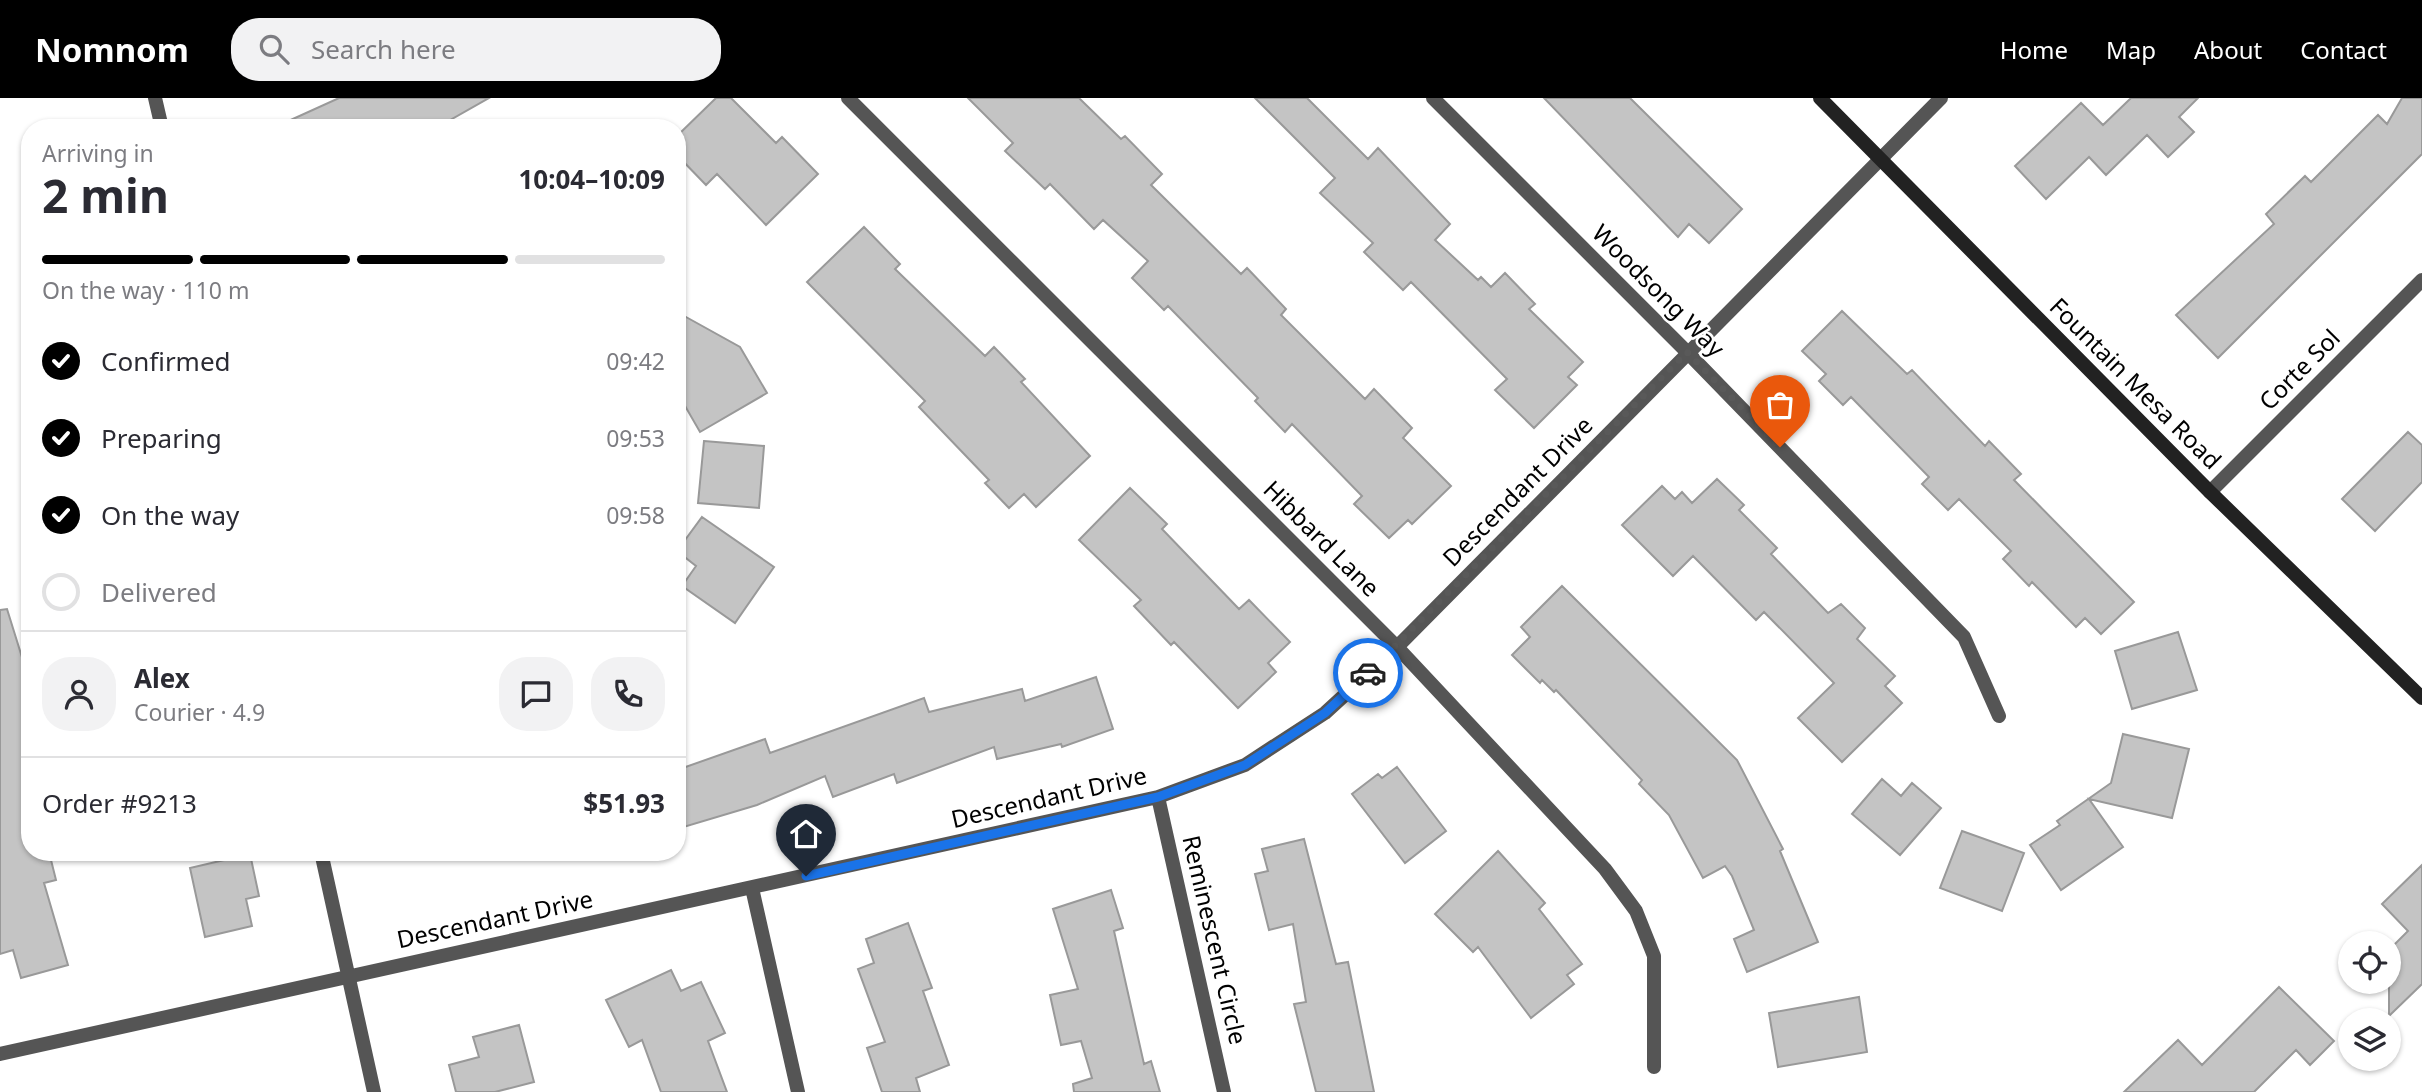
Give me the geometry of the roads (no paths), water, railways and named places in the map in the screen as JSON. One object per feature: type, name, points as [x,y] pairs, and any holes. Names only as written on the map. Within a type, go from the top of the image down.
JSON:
[{"type":"main road","name":"Fountain Mesa Road","points":[[1820,98],[2210,492],[2422,698]]},
{"type":"street","points":[[155,98],[160,119]]},
{"type":"street","name":"Hibbard Lane","points":[[848,98],[1397,647],[1605,869],[1636,911],[1654,956],[1654,1067]]},
{"type":"street","name":"Woodsong Way","points":[[1433,98],[1687,352],[1964,637],[1999,716]]},
{"type":"street","name":"Descendant Drive","points":[[0,1054],[1158,797],[1245,765],[1325,713],[1397,647],[1941,98]]},
{"type":"street","name":"Corte Sol","points":[[2210,492],[2422,280]]},
{"type":"street","name":"Reminescent Circle","points":[[1158,797],[1224,1092]]},
{"type":"street","points":[[323,861],[374,1092]]},
{"type":"street","points":[[752,888],[798,1092]]}]
